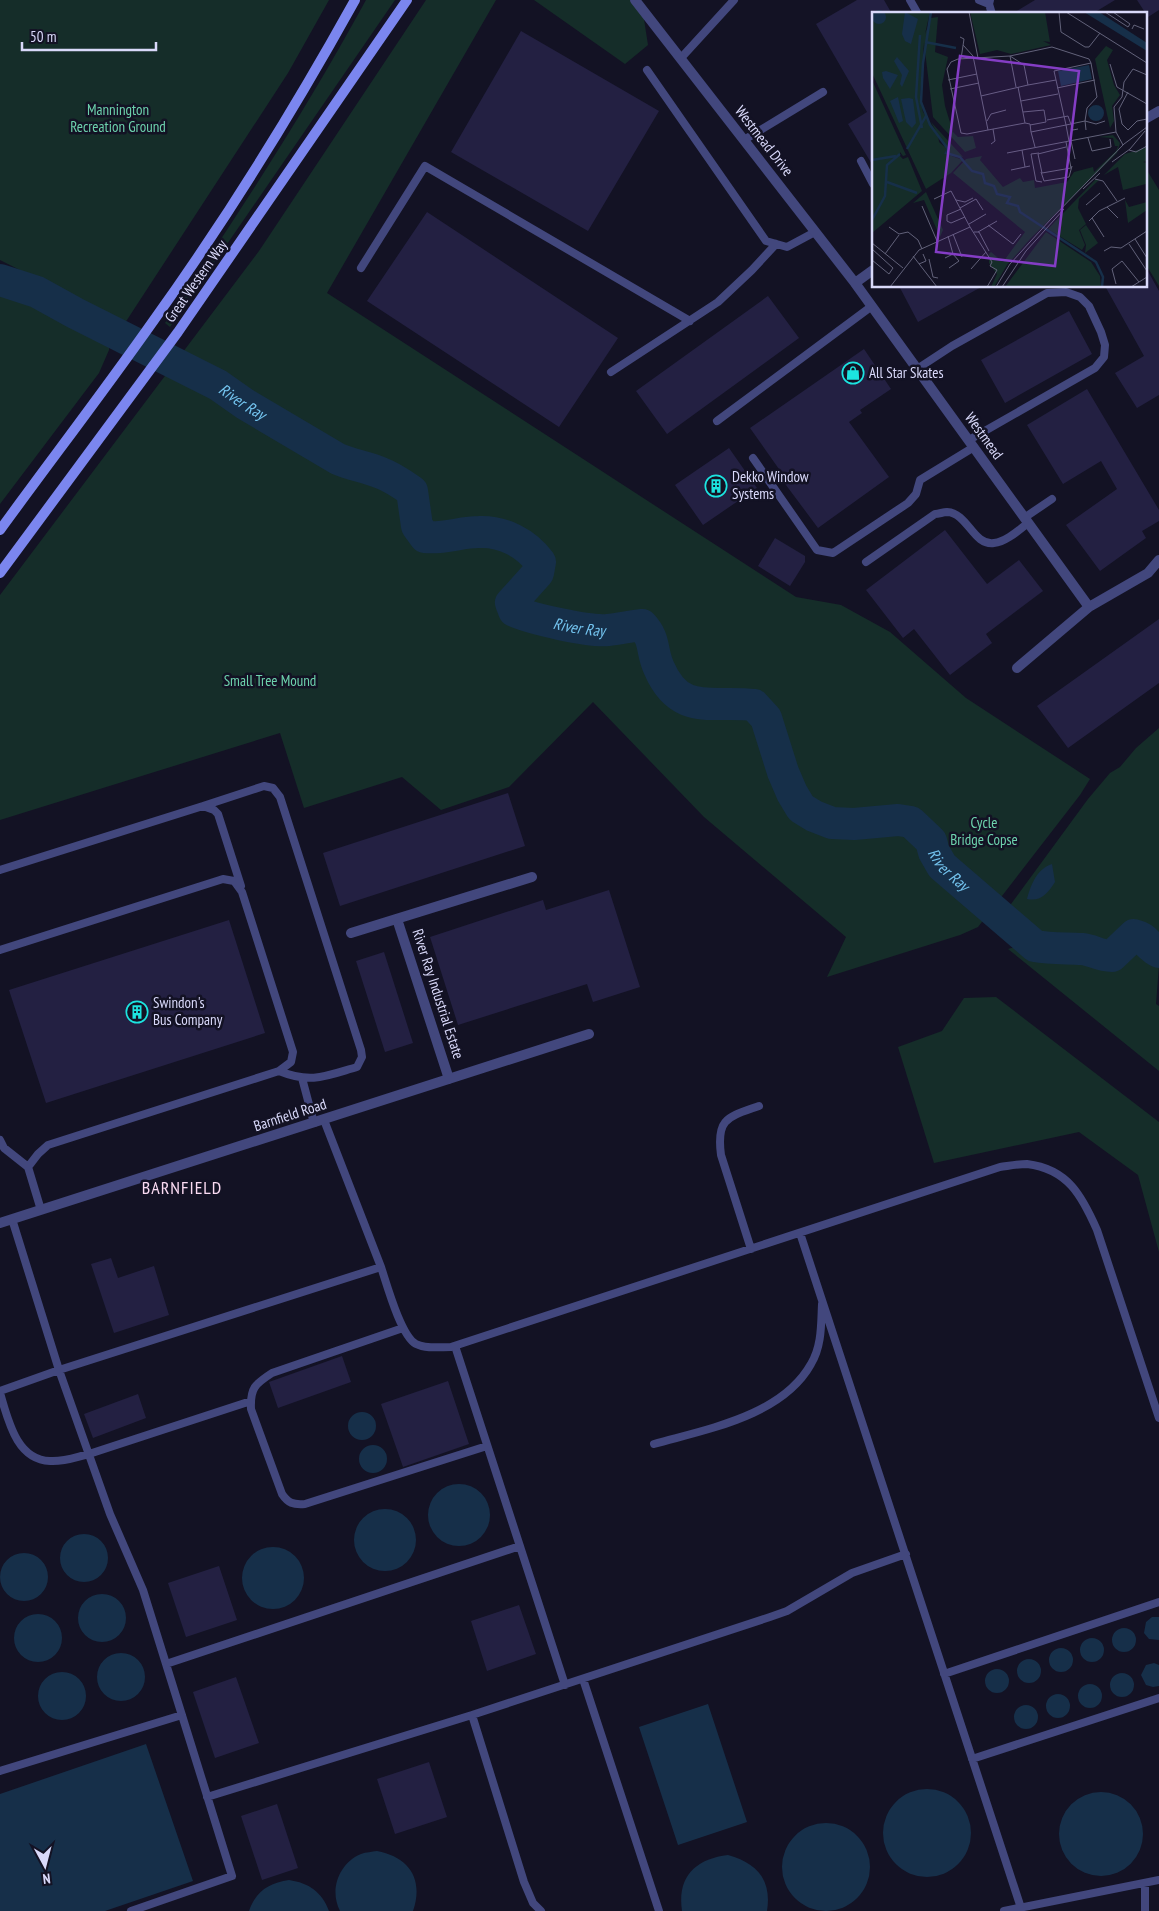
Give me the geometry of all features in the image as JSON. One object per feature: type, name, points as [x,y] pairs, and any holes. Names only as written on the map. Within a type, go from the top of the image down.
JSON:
[{"type":"main road","name":"Great Western Way","points":[[0,530],[155,319],[262,158],[311,78],[355,0]]},
{"type":"main road","name":"Great Western Way","points":[[0,573],[178,332],[407,0]]},
{"type":"street","name":"Westmead Drive","points":[[635,0],[855,283]]},
{"type":"street","points":[[1146,118],[1159,111]]},
{"type":"street","points":[[855,283],[872,271]]},
{"type":"street","name":"Westmead","points":[[855,283],[1089,607]]},
{"type":"street","points":[[1016,668],[1089,607],[1148,573],[1159,560]]},
{"type":"street","name":"River Ray Industrial Estate","points":[[351,933],[532,877]]},
{"type":"street","name":"River Ray Industrial Estate","points":[[397,919],[450,1079]]},
{"type":"street","name":"Barnfield Road","points":[[0,1223],[589,1034]]},
{"type":"lane","points":[[681,58],[734,0]]},
{"type":"lane","points":[[910,0],[917,12]]},
{"type":"lane","points":[[979,0],[990,2]]},
{"type":"lane","points":[[647,70],[766,241],[787,247],[816,232]]},
{"type":"lane","points":[[744,140],[823,92]]},
{"type":"lane","points":[[861,161],[872,182]]},
{"type":"lane","points":[[361,268],[425,166],[690,321]]},
{"type":"lane","points":[[611,372],[718,302],[776,244]]},
{"type":"lane","points":[[753,458],[817,550],[833,553],[908,503],[916,494],[920,480],[971,444],[1095,368],[1104,357],[1105,345],[1089,306],[1080,297],[1066,292],[1047,292],[952,346],[917,369]]},
{"type":"lane","points":[[717,421],[872,306]]},
{"type":"lane","points":[[866,562],[935,514],[948,512],[959,516],[981,540],[993,544],[1001,541],[1052,499]]},
{"type":"lane","points":[[0,870],[264,786],[273,788],[280,797],[362,1050],[362,1057],[357,1067],[320,1078],[302,1078],[279,1071]]},
{"type":"lane","points":[[28,1168],[38,1154],[48,1145],[279,1071],[291,1062],[293,1052],[218,814],[214,810],[202,806]]},
{"type":"lane","points":[[0,950],[223,879],[234,881],[242,892]]},
{"type":"lane","points":[[302,1078],[381,1267],[403,1328],[409,1340],[418,1345],[434,1347],[455,1346],[1000,1167],[1026,1164],[1044,1168],[1062,1176],[1074,1187],[1085,1203],[1097,1230],[1159,1418]]},
{"type":"lane","points":[[751,1249],[721,1155],[719,1139],[722,1126],[732,1115],[759,1106]]},
{"type":"lane","points":[[0,1140],[4,1148],[28,1168],[41,1210]]},
{"type":"lane","points":[[12,1219],[59,1370],[110,1514],[143,1590],[232,1876],[132,1911]]},
{"type":"lane","points":[[800,1233],[1022,1909]]},
{"type":"lane","points":[[251,1401],[89,1454],[64,1460],[48,1461],[30,1455],[19,1445],[0,1392],[59,1370],[381,1267]]},
{"type":"lane","points":[[654,1444],[744,1417],[770,1405],[793,1388],[811,1364],[820,1340],[822,1300]]},
{"type":"lane","points":[[403,1328],[272,1373],[257,1383],[250,1395],[251,1409],[282,1494],[287,1502],[295,1505],[304,1504],[487,1446]]},
{"type":"lane","points":[[455,1346],[565,1685]]},
{"type":"lane","points":[[166,1664],[520,1546]]},
{"type":"lane","points":[[207,1797],[472,1715],[770,1617],[786,1611],[852,1573],[906,1554]]},
{"type":"lane","points":[[944,1674],[1159,1602]]},
{"type":"lane","points":[[583,1679],[659,1911]]},
{"type":"lane","points":[[972,1759],[1159,1698]]},
{"type":"lane","points":[[472,1715],[524,1882],[533,1903],[541,1911]]},
{"type":"lane","points":[[0,1771],[182,1716]]},
{"type":"lane","points":[[1004,1911],[1022,1909],[1159,1880]]},
{"type":"lane","points":[[1145,1883],[1145,1911]]},
{"type":"green space","name":"Mannington Recreation Ground","points":[[0,0],[329,0],[288,73],[125,323],[0,260]]},
{"type":"green space","points":[[366,0],[395,0],[170,327],[165,323],[269,164],[319,83]]},
{"type":"green space","points":[[426,0],[496,0],[327,293],[796,597],[841,605],[890,632],[966,698],[1090,779],[1080,795],[978,927],[960,935],[827,977],[846,937],[704,817],[593,702],[509,787],[441,810],[402,777],[304,808],[280,733],[0,820],[0,595],[259,251]]},
{"type":"green space","points":[[534,0],[641,0],[648,45],[625,64]]},
{"type":"green space","points":[[1146,169],[1159,190],[1159,286],[1146,265]]},
{"type":"green space","points":[[0,295],[72,321],[109,339],[109,350],[99,373],[0,504]]},
{"type":"green space","points":[[1159,728],[1159,947],[1147,934],[1138,931],[1128,933],[1117,945],[1108,951],[1092,945],[1043,943],[1031,937],[1003,915],[1088,799],[1110,773],[1120,767],[1136,748]]},
{"type":"green space","points":[[1015,947],[1093,960],[1113,959],[1137,948],[1145,951],[1159,965],[1156,1004],[1159,1006],[1159,1071],[1008,949]]},
{"type":"green space","points":[[996,997],[1159,1122],[1159,1252],[1138,1175],[1079,1132],[934,1163],[898,1047],[942,1031],[964,998]]},
{"type":"water","points":[[1052,864],[1055,882],[1047,893],[1040,898],[1027,899],[1035,878],[1042,869]]},
{"type":"water","points":[[362,1412],[372,1416],[376,1426],[372,1436],[362,1440],[352,1436],[348,1426],[352,1416]]},
{"type":"water","points":[[373,1445],[383,1449],[387,1459],[383,1469],[373,1473],[363,1469],[359,1459],[363,1449]]},
{"type":"water","points":[[459,1484],[471,1486],[481,1493],[488,1503],[490,1515],[488,1527],[481,1537],[471,1544],[459,1546],[447,1544],[437,1537],[430,1527],[428,1515],[430,1503],[437,1493],[447,1486]]},
{"type":"water","points":[[385,1509],[397,1511],[407,1518],[414,1528],[416,1540],[414,1552],[407,1562],[397,1569],[385,1571],[373,1569],[363,1562],[356,1552],[354,1540],[356,1528],[363,1518],[373,1511]]},
{"type":"water","points":[[79,1534],[89,1534],[98,1538],[104,1544],[108,1558],[104,1572],[98,1578],[89,1582],[79,1582],[70,1578],[64,1572],[60,1563],[60,1553],[64,1544],[70,1538]]},
{"type":"water","points":[[273,1547],[285,1549],[295,1556],[302,1566],[304,1578],[302,1590],[295,1600],[285,1607],[273,1609],[261,1607],[251,1600],[244,1590],[242,1578],[244,1566],[251,1556],[261,1549]]},
{"type":"water","points":[[19,1553],[29,1553],[41,1560],[48,1572],[48,1582],[41,1594],[29,1601],[19,1601],[11,1597],[4,1590],[0,1582],[0,1572],[4,1564],[11,1557]]},
{"type":"water","points":[[97,1594],[107,1594],[119,1601],[126,1613],[126,1623],[119,1635],[107,1642],[97,1642],[89,1638],[82,1631],[78,1623],[78,1613],[82,1605],[89,1598]]},
{"type":"water","points":[[33,1614],[43,1614],[52,1618],[58,1624],[62,1638],[58,1652],[52,1658],[43,1662],[33,1662],[24,1658],[18,1652],[14,1643],[14,1633],[18,1624],[24,1618]]},
{"type":"water","points":[[1152,1617],[1159,1617],[1159,1640],[1149,1639],[1144,1633],[1146,1622]]},
{"type":"water","points":[[1124,1628],[1129,1629],[1135,1635],[1135,1645],[1129,1651],[1124,1652],[1119,1651],[1113,1645],[1112,1640],[1113,1635],[1119,1629]]},
{"type":"water","points":[[1092,1638],[1097,1639],[1103,1645],[1103,1655],[1097,1661],[1092,1662],[1087,1661],[1081,1655],[1080,1650],[1081,1645],[1087,1639]]},
{"type":"water","points":[[1061,1648],[1066,1649],[1072,1655],[1072,1665],[1066,1671],[1061,1672],[1056,1671],[1050,1665],[1049,1660],[1050,1655],[1056,1649]]},
{"type":"water","points":[[116,1653],[126,1653],[138,1660],[145,1672],[145,1682],[138,1694],[126,1701],[116,1701],[108,1697],[101,1690],[97,1682],[97,1672],[101,1664],[108,1657]]},
{"type":"water","points":[[1029,1659],[1034,1660],[1040,1666],[1040,1676],[1034,1682],[1029,1683],[1024,1682],[1018,1676],[1017,1671],[1018,1666],[1024,1660]]},
{"type":"water","points":[[1154,1663],[1159,1665],[1159,1686],[1153,1687],[1146,1685],[1141,1675],[1146,1665]]},
{"type":"water","points":[[997,1669],[1002,1670],[1008,1676],[1008,1686],[1002,1692],[997,1693],[992,1692],[986,1686],[985,1681],[986,1676],[992,1670]]},
{"type":"water","points":[[57,1672],[67,1672],[76,1676],[82,1682],[86,1696],[82,1710],[76,1716],[67,1720],[57,1720],[48,1716],[42,1710],[38,1701],[38,1691],[42,1682],[48,1676]]},
{"type":"water","points":[[1122,1673],[1127,1674],[1133,1680],[1133,1690],[1127,1696],[1122,1697],[1117,1696],[1111,1690],[1110,1685],[1111,1680],[1117,1674]]},
{"type":"water","points":[[1090,1684],[1095,1685],[1101,1691],[1101,1701],[1095,1707],[1090,1708],[1085,1707],[1079,1701],[1078,1696],[1079,1691],[1085,1685]]},
{"type":"water","points":[[1058,1694],[1063,1695],[1069,1701],[1069,1711],[1063,1717],[1058,1718],[1053,1717],[1047,1711],[1046,1706],[1047,1701],[1053,1695]]},
{"type":"water","points":[[708,1704],[747,1822],[678,1845],[639,1727]]},
{"type":"water","points":[[1026,1705],[1031,1706],[1037,1712],[1037,1722],[1031,1728],[1026,1729],[1021,1728],[1015,1722],[1014,1717],[1015,1712],[1021,1706]]},
{"type":"water","points":[[146,1744],[193,1881],[105,1911],[0,1911],[0,1794]]},
{"type":"water","points":[[927,1789],[944,1792],[958,1802],[968,1816],[971,1833],[968,1850],[958,1864],[944,1874],[927,1877],[910,1874],[896,1864],[886,1850],[883,1833],[886,1816],[896,1802],[910,1792]]},
{"type":"water","points":[[1101,1792],[1117,1795],[1131,1804],[1140,1818],[1143,1834],[1140,1850],[1131,1864],[1117,1873],[1101,1876],[1085,1873],[1071,1864],[1062,1850],[1059,1834],[1062,1818],[1071,1804],[1085,1795]]},
{"type":"water","points":[[826,1823],[843,1826],[857,1836],[867,1850],[870,1867],[867,1884],[857,1898],[843,1908],[826,1911],[809,1908],[795,1898],[785,1884],[782,1867],[785,1850],[795,1836],[809,1826]]},
{"type":"water","points":[[377,1851],[398,1858],[411,1871],[417,1889],[413,1911],[340,1911],[337,1903],[336,1886],[342,1870],[353,1858],[363,1853]]},
{"type":"water","points":[[728,1855],[747,1863],[760,1874],[767,1890],[767,1911],[682,1911],[682,1888],[691,1872],[706,1861]]},
{"type":"water","points":[[289,1880],[309,1886],[323,1899],[329,1911],[249,1911],[255,1898],[264,1889],[275,1883]]},
{"type":"building","points":[[857,0],[884,0],[891,12],[872,12],[872,164],[848,124],[867,112],[816,24]]},
{"type":"building","points":[[1035,0],[1115,0],[1095,12],[1015,12]]},
{"type":"building","points":[[1137,0],[1159,0],[1159,10],[1148,17]]},
{"type":"building","points":[[521,31],[659,111],[588,231],[451,152]]},
{"type":"building","points":[[427,212],[618,338],[559,427],[367,301]]},
{"type":"building","points":[[1146,268],[1159,291],[1159,395],[1137,408],[1115,373],[1144,356],[1106,288],[1146,288]]},
{"type":"building","points":[[900,288],[979,288],[918,322]]},
{"type":"building","points":[[768,296],[799,338],[667,434],[636,391]]},
{"type":"building","points":[[1069,311],[1092,354],[1005,403],[981,360]]},
{"type":"building","points":[[864,349],[891,389],[860,410],[862,413],[849,422],[889,477],[818,528],[783,481],[786,479],[750,428]]},
{"type":"building","points":[[1087,389],[1159,510],[1159,521],[1142,531],[1146,538],[1100,571],[1066,525],[1117,489],[1101,461],[1063,484],[1027,425]]},
{"type":"building","name":"Dekko Window Systems","points":[[729,448],[757,488],[703,525],[675,485]]},
{"type":"building","points":[[945,530],[987,584],[1019,560],[1043,591],[986,634],[992,643],[950,675],[914,629],[903,638],[866,590]]},
{"type":"building","points":[[775,538],[805,556],[805,562],[790,586],[758,566]]},
{"type":"building","points":[[1159,619],[1159,683],[1068,748],[1037,706]]},
{"type":"building","points":[[508,793],[525,846],[340,906],[323,853]]},
{"type":"building","points":[[609,890],[640,987],[593,1002],[587,984],[458,1025],[430,937],[543,900],[546,910]]},
{"type":"building","name":"Swindon's Bus Company","points":[[229,920],[265,1033],[46,1103],[9,990]]},
{"type":"building","points":[[384,952],[413,1043],[385,1052],[356,961]]},
{"type":"building","points":[[111,1258],[118,1278],[154,1266],[169,1315],[114,1333],[91,1264]]},
{"type":"building","points":[[342,1356],[351,1382],[278,1408],[269,1382]]},
{"type":"building","points":[[448,1381],[469,1444],[403,1467],[381,1404]]},
{"type":"building","points":[[138,1394],[146,1418],[93,1438],[84,1414]]},
{"type":"building","points":[[219,1566],[237,1620],[186,1637],[168,1583]]},
{"type":"building","points":[[519,1605],[536,1654],[487,1671],[471,1621]]},
{"type":"building","points":[[236,1677],[259,1743],[215,1758],[193,1692]]},
{"type":"building","points":[[429,1762],[447,1817],[395,1834],[377,1779]]},
{"type":"building","points":[[277,1804],[298,1868],[262,1880],[241,1816]]},
{"type":"waterway","name":"River Ray","points":[[0,280],[37,292],[218,385],[245,404],[338,459],[376,471],[397,481],[412,491],[417,526],[425,537],[488,532],[505,536],[521,544],[540,562],[538,573],[511,603],[514,611],[547,621],[588,629],[608,630],[642,625],[651,641],[659,668],[667,683],[677,694],[687,700],[699,703],[754,705],[766,718],[783,772],[801,808],[814,816],[832,823],[854,824],[898,820],[911,822],[931,841],[934,852],[942,866],[1035,946],[1082,949],[1112,956],[1134,935],[1142,938],[1159,952]]},
{"type":"place","name":"All Star Skates","points":[[853,373]]},
{"type":"place","name":"Dekko Window Systems","points":[[716,486]]},
{"type":"place","name":"Swindon's Bus Company","points":[[137,1012]]},
{"type":"district","name":"BARNFIELD","points":[[182,1188]]},
{"type":"park label","name":"Small Tree Mound","points":[[270,681]]},
{"type":"park label","name":"Cycle Bridge Copse","points":[[984,832]]}]
